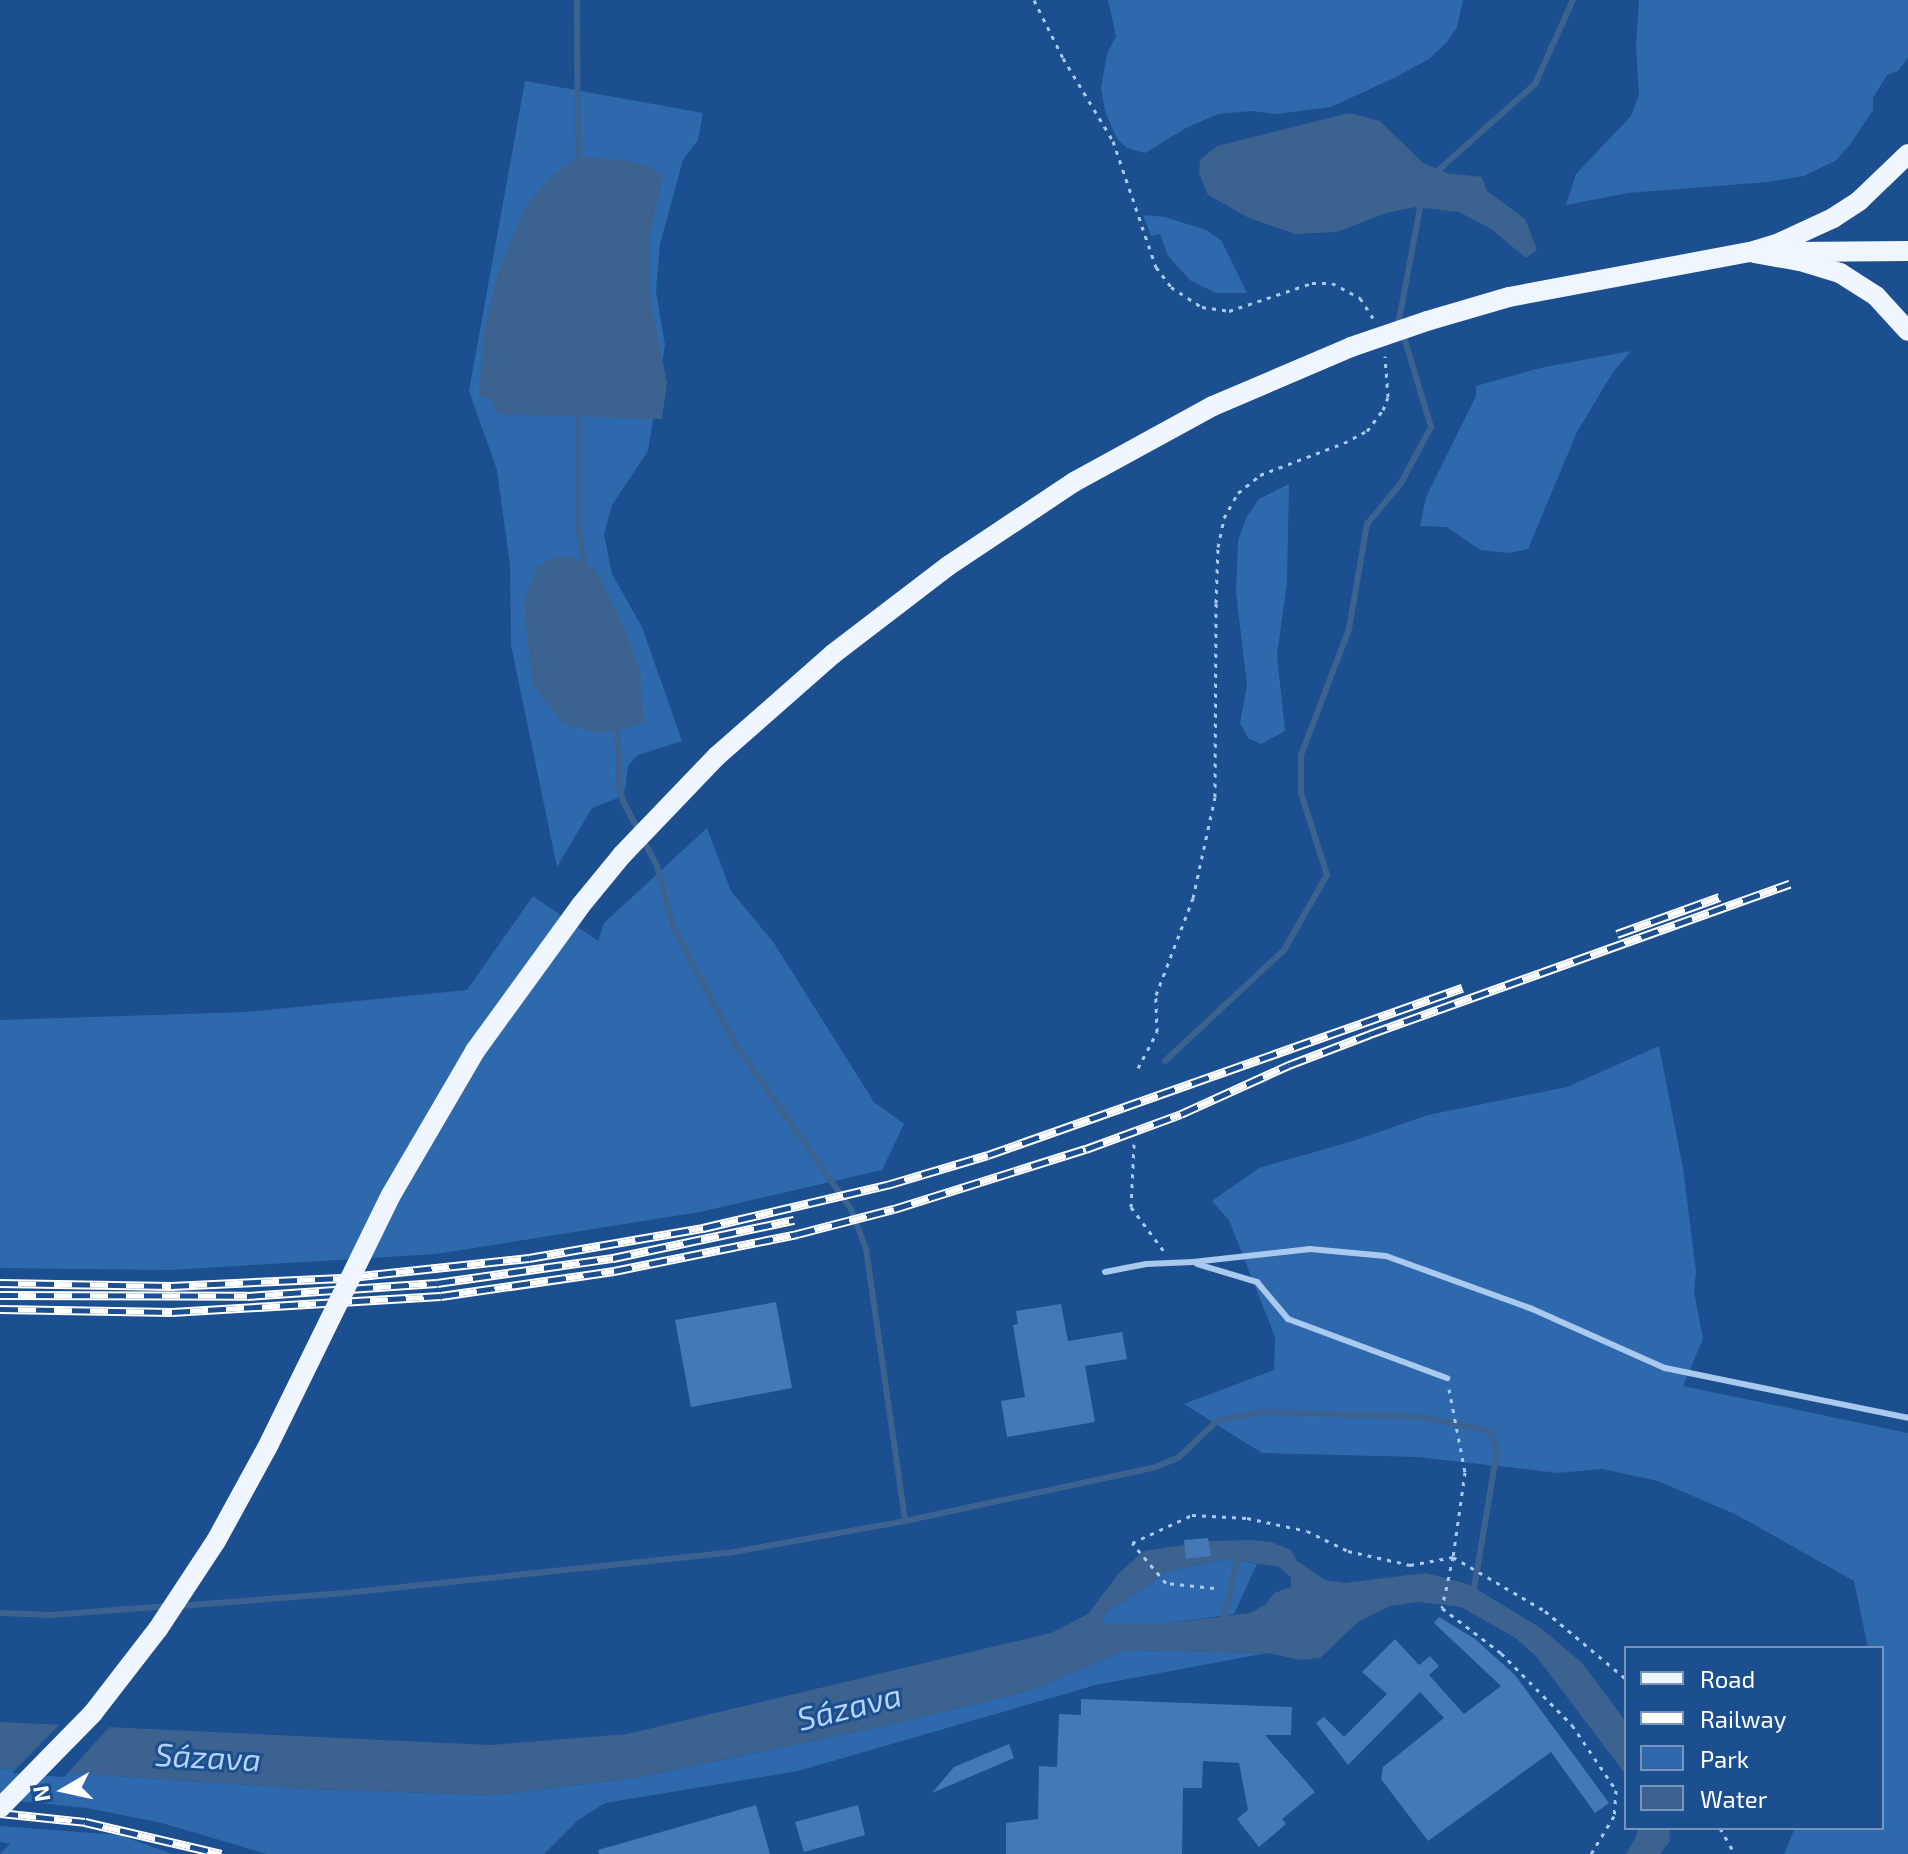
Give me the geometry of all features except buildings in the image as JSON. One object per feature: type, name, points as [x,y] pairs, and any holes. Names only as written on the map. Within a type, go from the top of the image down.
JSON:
[{"type":"main road","points":[[0,1808],[93,1713],[158,1629],[216,1541],[267,1448],[391,1195],[475,1051],[581,905],[622,855],[717,756],[833,654],[948,566],[1074,482],[1145,442],[1278,376],[1427,321],[1509,297],[1580,281],[1750,252],[1779,243],[1833,218],[1877,186],[1908,154]]},
{"type":"main road","points":[[1750,252],[1908,251]]},
{"type":"main road","points":[[1750,252],[1800,261],[1840,273],[1876,296],[1908,331]]},
{"type":"lane","points":[[1105,1272],[1146,1264],[1310,1249],[1386,1256],[1530,1308],[1665,1368],[1908,1418]]},
{"type":"lane","points":[[1193,1262],[1257,1282],[1288,1319],[1447,1378]]},
{"type":"path","points":[[1034,0],[1063,58],[1113,141],[1156,267]]},
{"type":"path","points":[[1138,1068],[1157,1032],[1156,995],[1193,898],[1215,797],[1216,603]]},
{"type":"path","points":[[1134,1144],[1131,1207],[1160,1249],[1193,1262]]},
{"type":"path","points":[[1447,1378],[1465,1472],[1442,1608],[1501,1653],[1572,1725],[1616,1790],[1614,1816],[1591,1854]]},
{"type":"path","points":[[1214,1588],[1166,1583],[1132,1543],[1192,1515],[1247,1518],[1307,1531],[1348,1551],[1410,1565],[1453,1557],[1545,1611],[1624,1677]]},
{"type":"path","points":[[1721,1830],[1735,1854]]},
{"type":"green space","points":[[1108,0],[1463,0],[1457,27],[1447,42],[1429,59],[1396,77],[1331,107],[1276,114],[1252,111],[1218,114],[1186,128],[1145,153],[1127,148],[1117,139],[1105,111],[1101,88],[1107,54],[1116,36]]},
{"type":"green space","points":[[1639,0],[1908,0],[1908,58],[1898,71],[1887,75],[1873,98],[1873,110],[1849,146],[1835,161],[1804,176],[1768,182],[1628,193],[1566,205],[1576,174],[1631,116],[1639,95],[1636,45]]},
{"type":"green space","points":[[525,81],[703,113],[698,140],[683,160],[660,244],[656,291],[665,345],[648,451],[612,505],[604,534],[612,574],[642,627],[682,741],[638,755],[628,766],[625,789],[618,798],[592,808],[557,867],[511,645],[510,565],[497,470],[469,391]]},
{"type":"green space","points":[[1143,215],[1165,217],[1206,230],[1221,240],[1247,293],[1216,293],[1191,281],[1168,256],[1160,234],[1151,236]]},
{"type":"green space","points":[[1631,351],[1613,372],[1577,432],[1528,549],[1508,553],[1480,550],[1447,527],[1420,526],[1426,497],[1476,396],[1476,386],[1540,368]]},
{"type":"green space","points":[[1289,484],[1287,583],[1277,655],[1285,731],[1261,744],[1248,738],[1240,723],[1247,685],[1236,592],[1238,541],[1246,518],[1259,499]]},
{"type":"green space","points":[[707,828],[731,891],[774,943],[874,1102],[904,1124],[882,1170],[700,1212],[436,1254],[170,1270],[0,1268],[0,1020],[246,1012],[467,990],[533,896],[598,941],[604,923]]},
{"type":"green space","points":[[1659,1046],[1683,1168],[1696,1272],[1694,1291],[1703,1339],[1683,1386],[1908,1433],[1908,1854],[1784,1854],[1794,1830],[1884,1830],[1884,1646],[1868,1646],[1854,1581],[1737,1515],[1658,1481],[1602,1469],[1558,1473],[1418,1457],[1262,1453],[1184,1404],[1274,1370],[1275,1337],[1229,1220],[1212,1201],[1259,1168],[1428,1115],[1567,1087]]},
{"type":"green space","points":[[1228,1559],[1257,1564],[1234,1614],[1169,1623],[1101,1623],[1106,1613],[1168,1571]]},
{"type":"green space","points":[[1126,1650],[1267,1653],[1096,1685],[798,1771],[605,1803],[577,1821],[544,1854],[267,1854],[162,1823],[87,1808],[0,1799],[0,1768],[308,1789],[493,1795],[635,1778],[885,1726],[1035,1689]]},
{"type":"green space","points":[[0,1826],[119,1835],[173,1854],[0,1854],[10,1844],[0,1842]]},
{"type":"water","points":[[1349,113],[1380,121],[1423,163],[1447,173],[1482,177],[1487,191],[1525,219],[1537,250],[1526,258],[1491,229],[1459,212],[1416,207],[1386,213],[1337,232],[1295,234],[1249,218],[1208,195],[1199,173],[1200,160],[1217,146]]},
{"type":"water","points":[[580,157],[622,160],[648,166],[663,176],[650,235],[650,297],[667,383],[662,419],[498,414],[491,398],[479,397],[483,338],[497,275],[526,205],[556,172]]},
{"type":"water","points":[[570,556],[596,570],[621,621],[640,669],[644,723],[617,731],[595,733],[563,723],[532,684],[524,603],[536,568],[550,558]]},
{"type":"water","name":"Sázava","points":[[1210,1541],[1271,1542],[1291,1550],[1297,1561],[1325,1580],[1344,1583],[1425,1573],[1468,1584],[1541,1628],[1583,1664],[1624,1719],[1624,1772],[1536,1656],[1514,1637],[1461,1607],[1418,1602],[1390,1606],[1358,1622],[1320,1658],[1301,1660],[1267,1653],[1126,1650],[1035,1689],[885,1726],[635,1778],[493,1795],[308,1789],[0,1768],[0,1722],[490,1745],[627,1734],[1051,1633],[1088,1614],[1119,1573],[1144,1551]],"holes":[[[1228,1559],[1280,1567],[1291,1578],[1291,1587],[1274,1593],[1266,1604],[1250,1613],[1169,1623],[1102,1623],[1106,1613],[1168,1571]]]},
{"type":"water","points":[[1637,1830],[1669,1830],[1670,1841],[1660,1854],[1626,1854]]},
{"type":"pier","points":[[63,1721],[113,1723],[64,1777],[12,1773]]},
{"type":"waterway","points":[[577,0],[578,164]]},
{"type":"waterway","points":[[1434,174],[1535,84],[1573,0]]},
{"type":"waterway","points":[[1165,1061],[1284,950],[1327,875],[1301,793],[1301,755],[1349,629],[1367,524],[1401,483],[1431,427],[1399,320],[1421,202]]},
{"type":"waterway","points":[[579,412],[579,532],[584,568]]},
{"type":"waterway","points":[[617,725],[619,785],[623,801],[657,866],[673,926],[735,1044],[851,1209],[866,1249],[905,1521]]},
{"type":"waterway","points":[[179,1606],[345,1593],[728,1553],[905,1521],[1153,1468],[1178,1458],[1218,1420],[1261,1412],[1422,1417],[1490,1431],[1497,1451],[1473,1595]]},
{"type":"waterway","points":[[1223,1623],[1238,1556]]},
{"type":"waterway","points":[[0,1613],[51,1615],[168,1606]]},
{"type":"railway","points":[[0,1309],[172,1312],[441,1296],[614,1271],[797,1234],[894,1209],[1086,1149],[1181,1114],[1289,1065],[1370,1034],[1790,884]]},
{"type":"railway","points":[[1617,934],[1719,897]]},
{"type":"railway","points":[[0,1283],[171,1286],[342,1278],[529,1258],[703,1228],[887,1185],[988,1155],[1462,988]]},
{"type":"railway","points":[[0,1295],[247,1296],[437,1283],[613,1258],[794,1220]]},
{"type":"railway","points":[[0,1813],[85,1822],[221,1854]]}]
